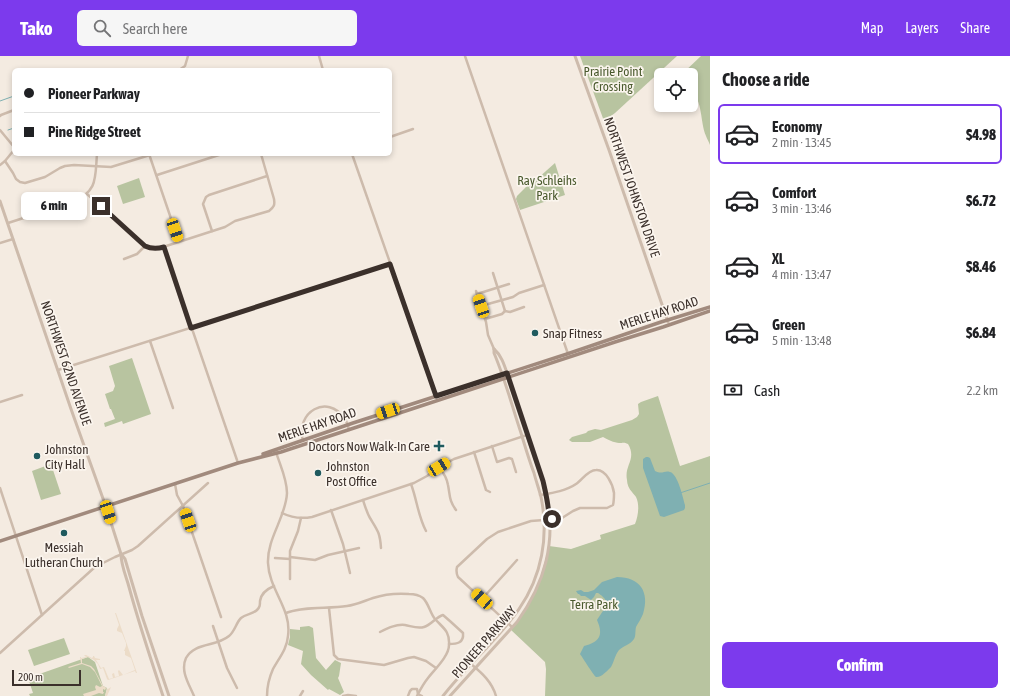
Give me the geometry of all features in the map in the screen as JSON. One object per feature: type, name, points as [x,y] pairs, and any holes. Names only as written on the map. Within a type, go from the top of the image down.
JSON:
[{"type":"main road","name":"MERLE HAY ROAD","points":[[303,442],[349,430],[509,378],[568,355],[667,320],[710,307]]},
{"type":"main road","name":"MERLE HAY ROAD","points":[[0,541],[276,451],[348,424],[502,374],[710,312]]},
{"type":"street","points":[[182,68],[185,66],[188,56]]},
{"type":"street","points":[[319,56],[322,68]]},
{"type":"street","points":[[466,56],[568,355]]},
{"type":"street","name":"NORTHWEST JOHNSTON DRIVE","points":[[575,56],[606,141],[669,325]]},
{"type":"street","points":[[0,116],[1,114],[12,111]]},
{"type":"street","points":[[392,136],[413,129]]},
{"type":"street","points":[[0,130],[12,145]]},
{"type":"street","points":[[0,165],[12,152]]},
{"type":"street","points":[[8,223],[73,202],[87,194],[92,188],[94,181],[97,156]]},
{"type":"street","points":[[5,161],[18,182],[23,183],[45,177],[65,166],[74,165],[109,167],[146,156]]},
{"type":"street","points":[[149,156],[179,242]]},
{"type":"street","points":[[157,175],[216,156]]},
{"type":"street","points":[[87,194],[145,246],[160,248],[225,227],[235,221],[272,208],[275,204],[274,199],[262,156]]},
{"type":"street","points":[[353,156],[438,401]]},
{"type":"street","points":[[212,231],[203,204],[206,197],[267,176]]},
{"type":"street","name":"NORTHWEST 62ND AVENUE","points":[[0,201],[106,507],[121,554],[121,561],[138,620],[163,696]]},
{"type":"street","points":[[0,243],[13,239]]},
{"type":"street","points":[[124,259],[137,254],[145,246]]},
{"type":"street","points":[[164,247],[238,463]]},
{"type":"street","points":[[58,370],[390,264]]},
{"type":"street","points":[[493,273],[505,311]]},
{"type":"street","points":[[477,294],[509,284]]},
{"type":"street","points":[[488,304],[513,297],[519,293],[544,285]]},
{"type":"street","name":"PIONEER PARKWAY","points":[[443,696],[519,610],[533,584],[538,570],[544,541],[544,520],[540,495],[504,379],[488,335],[488,326],[476,291]]},
{"type":"street","points":[[485,319],[502,314],[505,311],[510,312],[524,307]]},
{"type":"street","points":[[150,341],[174,408]]},
{"type":"street","name":"PIONEER PARKWAY","points":[[450,696],[524,613],[532,600],[544,571],[549,541],[549,508],[546,494],[509,378],[502,359],[498,352],[494,349]]},
{"type":"street","points":[[0,402],[22,395]]},
{"type":"street","points":[[303,442],[301,429],[304,419],[310,412],[318,408],[325,407],[335,410],[343,416],[348,424],[349,430]]},
{"type":"street","points":[[282,513],[288,516],[301,518],[312,517],[411,484],[454,459],[527,435]]},
{"type":"street","points":[[492,446],[497,462],[509,458],[512,459],[516,472]]},
{"type":"street","points":[[267,696],[271,676],[284,652],[289,626],[286,613],[272,581],[268,564],[269,551],[286,498],[285,478],[276,451]]},
{"type":"street","points":[[474,452],[486,490],[490,492]]},
{"type":"street","points":[[439,467],[446,477],[451,501],[456,510]]},
{"type":"street","points":[[512,627],[458,577],[456,570],[460,564],[487,539],[498,532],[526,522],[562,518],[580,508],[608,508],[613,505],[614,494],[613,488],[607,476],[603,471],[596,470],[591,472],[572,487],[540,495]]},
{"type":"street","points":[[0,653],[95,567],[138,546],[208,483]]},
{"type":"street","points":[[175,484],[177,495],[183,506],[221,617]]},
{"type":"street","points":[[411,484],[426,531]]},
{"type":"street","points":[[0,488],[42,615]]},
{"type":"street","points":[[363,500],[370,518],[380,534],[382,548]]},
{"type":"street","points":[[331,510],[345,551],[350,573]]},
{"type":"street","points":[[290,579],[290,558],[301,518]]},
{"type":"street","points":[[275,558],[314,560],[328,555],[359,548]]},
{"type":"street","name":"NORTHWEST 62ND AVENUE","points":[[121,554],[125,559],[142,616],[169,696]]},
{"type":"street","points":[[482,599],[517,560]]},
{"type":"street","points":[[194,696],[184,672],[186,657],[197,647],[218,642],[230,635],[241,618],[256,611],[260,605],[263,593],[274,586]]},
{"type":"street","points":[[286,613],[355,604],[390,594],[398,593],[420,596],[425,600],[436,620],[446,631],[449,638],[449,649],[418,694]]},
{"type":"street","points":[[329,608],[334,655],[338,659],[384,665],[414,657],[426,661],[436,668]]},
{"type":"street","points":[[380,632],[391,627],[402,625],[417,628],[424,627],[436,620],[439,616],[443,615],[462,632],[463,638],[460,642],[456,644],[449,644]]},
{"type":"street","points":[[213,626],[227,668],[237,688]]},
{"type":"street","points":[[471,664],[485,676],[496,696]]},
{"type":"street","points":[[408,696],[412,689],[417,690],[418,694],[422,696]]},
{"type":"street","points":[[300,696],[303,691]]},
{"type":"street","points":[[343,696],[356,696]]},
{"type":"green space","name":"Prairie Point Crossing","points":[[580,56],[677,56],[664,68],[654,68],[654,77],[615,113],[604,121]]},
{"type":"green space","points":[[701,56],[710,56],[710,145],[704,130],[698,100],[698,68],[688,68]]},
{"type":"green space","name":"Ray Schleihs Park","points":[[555,163],[565,195],[520,210],[516,199],[517,196],[535,178],[537,179]]},
{"type":"green space","points":[[139,178],[145,197],[123,204],[117,186]]},
{"type":"green space","points":[[132,358],[151,414],[123,424],[122,421],[105,427],[104,423],[115,419],[105,394],[113,391],[115,386],[109,366]]},
{"type":"green space","name":"Terra Park","points":[[658,396],[680,466],[710,456],[710,696],[545,696],[545,662],[510,629],[517,622],[538,586],[549,546],[571,549],[601,539],[600,535],[635,524],[638,511],[636,496],[629,488],[627,482],[627,470],[631,458],[628,444],[615,442],[603,437],[590,442],[572,442],[569,440],[572,437],[588,431],[595,429],[601,430],[632,420],[639,414],[638,404]]},
{"type":"green space","points":[[51,464],[61,494],[41,500],[32,471]]},
{"type":"green space","points":[[309,626],[313,628],[316,658],[326,670],[335,660],[341,663],[338,678],[344,692],[340,695],[329,689],[328,690],[301,664],[303,651],[288,645],[290,629],[300,630],[300,627]]},
{"type":"green space","points":[[64,638],[70,654],[34,666],[28,650]]},
{"type":"green space","points":[[88,657],[95,662],[103,686],[107,688],[105,696],[30,696],[29,694],[33,693],[28,678]]},
{"type":"shaded area","points":[[116,613],[137,673],[135,671],[123,675],[135,670],[131,658],[125,655],[124,651],[126,643],[122,633],[117,631],[119,625]]},
{"type":"shaded area","points":[[84,655],[92,658],[94,656],[95,658],[100,659],[96,660],[101,668],[104,667],[109,679],[113,678],[112,674],[114,673],[115,677],[119,676],[119,670],[123,675],[108,680],[103,668],[100,669],[94,660],[88,657],[82,659],[82,663],[91,666],[94,669],[103,686],[108,689],[111,687],[107,696],[105,696],[106,688],[105,690],[103,689],[103,694],[99,693],[91,696],[84,696],[83,694],[96,690],[96,685],[100,687],[102,686],[95,672],[90,667],[82,664],[68,667],[81,663],[80,657],[86,657]]},
{"type":"water","points":[[646,457],[650,458],[655,471],[660,473],[670,472],[673,474],[680,487],[685,505],[684,510],[664,517],[660,516],[643,468],[643,459]]},
{"type":"water","points":[[617,577],[632,580],[641,587],[644,593],[645,606],[643,614],[636,627],[634,639],[631,643],[619,650],[608,670],[602,675],[596,677],[580,654],[584,646],[599,638],[600,630],[597,620],[606,601],[598,593],[596,593],[591,600],[585,596],[581,596],[576,591],[581,590],[588,592],[594,590],[602,582]]},
{"type":"waterway","points":[[0,101],[12,97]]},
{"type":"waterway","points":[[8,130],[12,129]]},
{"type":"waterway","points":[[680,493],[710,483]]},
{"type":"place","name":"Snap Fitness","points":[[535,333]]},
{"type":"place","name":"Doctors Now Walk-In Care","points":[[439,446]]},
{"type":"place","name":"Johnston City Hall","points":[[37,456]]},
{"type":"place","name":"Johnston Post Office","points":[[318,473]]},
{"type":"place","name":"Messiah Lutheran Church","points":[[64,533]]},
{"type":"route","points":[[101,206],[145,246],[152,248],[164,247],[191,328],[390,264],[436,396],[507,373],[543,481],[549,508],[549,519],[552,519]]}]
